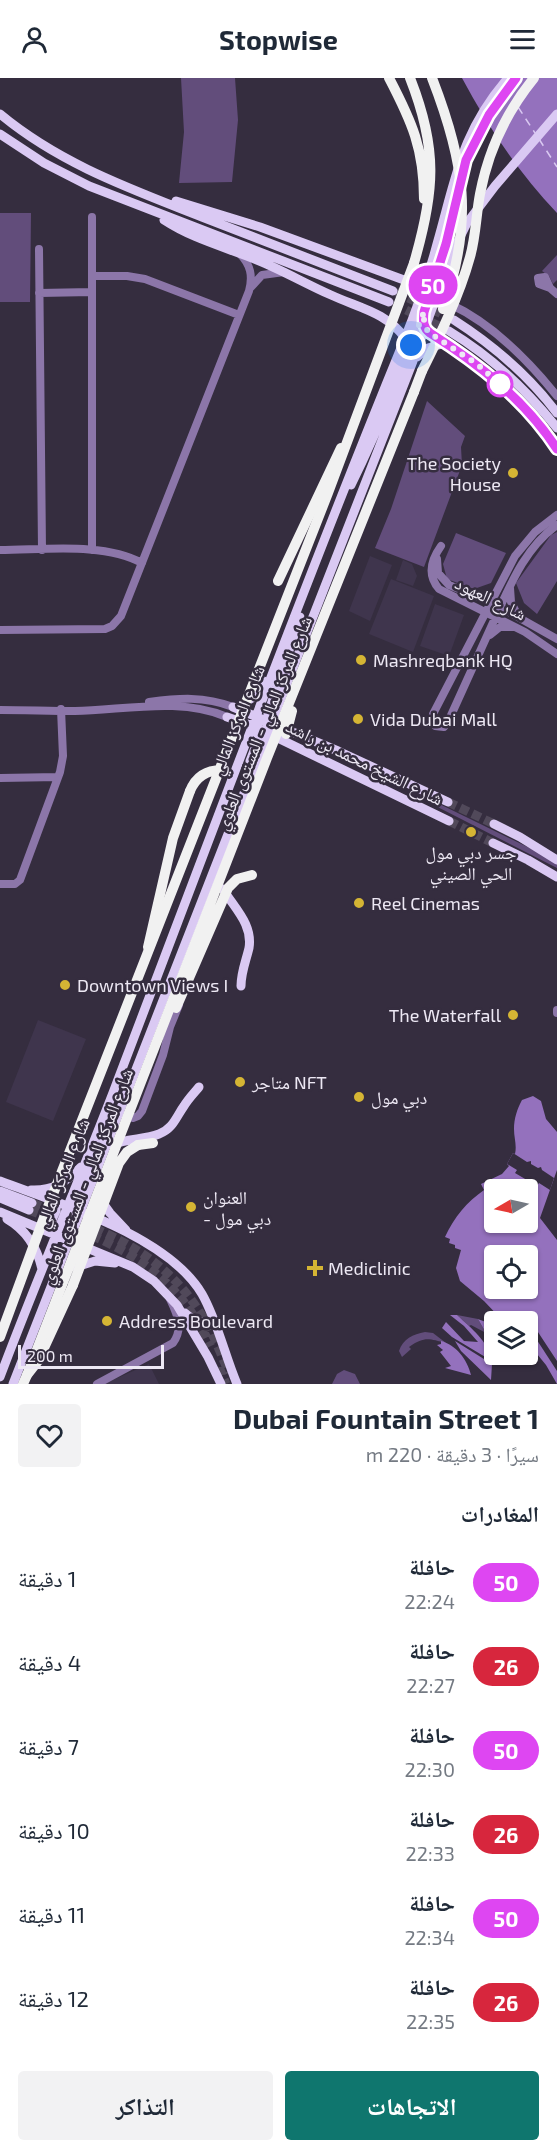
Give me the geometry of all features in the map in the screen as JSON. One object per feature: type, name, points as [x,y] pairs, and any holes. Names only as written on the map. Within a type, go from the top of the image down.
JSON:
[{"type":"highway","points":[[389,78],[411,122],[420,151],[423,184],[422,233]]},
{"type":"highway","points":[[410,78],[423,115],[430,159],[430,198],[422,233]]},
{"type":"highway","points":[[422,371],[456,269],[462,221],[462,187],[455,145],[432,78]]},
{"type":"highway","name":"شارع المركز المالي - المستوى العلوي","points":[[22,1377],[156,1042],[288,694],[467,267],[475,232],[480,193],[494,148],[512,110],[534,78]]},
{"type":"highway","name":"شارع المركز المالي - المستوى العلوي","points":[[0,1338],[46,1212],[350,435],[414,263],[422,233]]},
{"type":"highway","points":[[278,581],[334,460],[350,435]]},
{"type":"highway","points":[[286,734],[292,707],[288,694]]},
{"type":"highway","points":[[148,950],[150,931],[173,838],[191,787],[205,773],[225,770]]},
{"type":"highway","points":[[156,1042],[188,984],[228,888],[237,879],[252,875]]},
{"type":"highway","points":[[22,1377],[38,1361],[76,1278],[121,1160],[127,1152],[138,1145],[153,1143]]},
{"type":"main road","name":"شارع المركز المالي","points":[[13,1384],[22,1377],[51,1287],[63,1237],[60,1204],[83,1165],[237,763],[253,739],[256,724],[280,657],[328,530],[427,279],[464,147],[485,109],[508,78]]},
{"type":"main road","points":[[328,530],[374,437],[424,312],[434,296],[466,160],[489,115],[516,78]]},
{"type":"main road","points":[[0,114],[21,131],[74,163],[158,199],[393,291]]},
{"type":"main road","name":"شارع المركز المالي","points":[[76,1226],[84,1198],[254,768],[269,722],[288,694],[425,329],[434,296],[467,224],[495,186],[557,114]]},
{"type":"main road","points":[[0,134],[37,159],[74,179],[389,302]]},
{"type":"main road","points":[[158,199],[181,202],[260,227],[404,280],[427,279]]},
{"type":"main road","points":[[153,211],[186,232],[284,272],[332,296],[382,316],[405,338]]},
{"type":"main road","points":[[450,260],[451,289],[458,308]]},
{"type":"main road","points":[[453,320],[506,359],[530,381],[557,413]]},
{"type":"main road","points":[[449,332],[486,356],[508,374],[529,394],[557,428]]},
{"type":"main road","points":[[413,361],[425,350],[446,343]]},
{"type":"main road","points":[[269,722],[297,630],[302,600]]},
{"type":"main road","points":[[256,724],[233,707],[258,694],[270,667],[280,657]]},
{"type":"main road","points":[[288,694],[283,718],[298,734]]},
{"type":"main road","points":[[227,717],[256,724]]},
{"type":"main road","points":[[227,717],[238,742],[237,763]]},
{"type":"main road","name":"شارع الشيخ محمد بن راشد","points":[[269,722],[295,747],[449,821]]},
{"type":"main road","name":"شارع الشيخ محمد بن راشد","points":[[256,724],[269,722],[448,802]]},
{"type":"main road","points":[[222,848],[223,834],[253,739]]},
{"type":"main road","points":[[254,768],[272,747],[280,745],[295,747]]},
{"type":"main road","points":[[405,799],[412,786]]},
{"type":"main road","points":[[494,824],[557,860]]},
{"type":"main road","points":[[493,843],[557,877]]},
{"type":"main road","points":[[217,860],[222,886],[248,928],[249,946],[241,976],[241,986]]},
{"type":"main road","points":[[102,1155],[108,1147],[116,1143],[166,1131],[199,1087]]},
{"type":"main road","points":[[84,1198],[110,1111],[113,1091]]},
{"type":"main road","points":[[21,1189],[40,1190],[54,1187],[68,1180],[83,1165]]},
{"type":"main road","points":[[96,1172],[96,1185],[102,1203],[132,1235]]},
{"type":"main road","points":[[0,1181],[132,1235],[153,1246],[182,1269],[202,1294],[237,1384]]},
{"type":"main road","points":[[0,1191],[31,1206],[0,1198]]},
{"type":"main road","points":[[51,1222],[60,1204]]},
{"type":"main road","points":[[0,1212],[36,1221],[51,1222],[79,1212]]},
{"type":"main road","points":[[0,1212],[63,1237],[148,1276],[177,1305],[204,1349],[221,1384]]},
{"type":"main road","points":[[0,1212],[27,1235],[42,1269]]},
{"type":"main road","points":[[63,1237],[76,1226],[90,1223],[132,1235]]},
{"type":"main road","points":[[81,1245],[82,1233],[90,1223]]},
{"type":"main road","points":[[76,1226],[81,1245]]},
{"type":"main road","name":"شارع المركز المالي","points":[[0,1377],[42,1269],[63,1237]]},
{"type":"main road","points":[[22,1377],[21,1355],[54,1253]]},
{"type":"main road","points":[[51,1287],[62,1276],[81,1264],[100,1261],[125,1264]]},
{"type":"main road","points":[[177,1305],[195,1321],[201,1323],[213,1320]]},
{"type":"main road","points":[[0,1326],[10,1318],[25,1312]]},
{"type":"street","points":[[0,121],[21,131]]},
{"type":"street","points":[[92,217],[92,550]]},
{"type":"street","points":[[39,249],[42,550]]},
{"type":"street","points":[[0,630],[98,630],[112,626],[121,616],[249,291],[251,271],[246,260],[239,253]]},
{"type":"street","points":[[249,291],[262,275],[284,272]]},
{"type":"street","points":[[92,276],[127,276],[146,279],[239,315]]},
{"type":"street","points":[[550,288],[557,294]]},
{"type":"street","points":[[39,293],[92,292]]},
{"type":"street","points":[[434,296],[458,308],[513,348],[557,396]]},
{"type":"street","points":[[424,312],[425,329],[477,364],[504,388],[539,424],[557,449]]},
{"type":"street","points":[[557,515],[535,532],[521,547],[502,580],[495,604],[496,616],[448,722],[441,728],[435,726],[432,717],[486,611],[495,604],[511,584],[533,548],[557,525]]},
{"type":"street","name":"شارع العهود","points":[[557,639],[495,604],[449,585],[441,578],[436,563],[441,546],[431,566],[433,580],[442,591],[496,616],[557,654]]},
{"type":"street","points":[[495,604],[521,547]]},
{"type":"street","points":[[0,550],[114,552],[142,563]]},
{"type":"street","points":[[477,595],[490,591],[502,580]]},
{"type":"street","points":[[511,584],[511,602],[519,617]]},
{"type":"street","points":[[470,603],[477,614],[478,627]]},
{"type":"street","points":[[512,625],[508,621],[511,619],[557,639]]},
{"type":"street","points":[[484,640],[500,627],[512,625]]},
{"type":"street","points":[[0,710],[64,709],[189,697],[214,700],[233,707]]},
{"type":"street","points":[[64,709],[73,711],[169,706],[199,709],[227,717]]},
{"type":"street","points":[[4,884],[21,873],[58,777],[63,756],[64,709]]},
{"type":"street","points":[[0,778],[58,777]]},
{"type":"street","points":[[120,1109],[130,1118],[138,1116],[142,1111],[176,1013],[220,920],[221,908],[215,903],[207,903],[194,922]]},
{"type":"street","points":[[97,1384],[173,1343],[178,1335],[179,1324],[167,1293]]},
{"type":"shaded area","points":[[181,78],[235,78],[238,120],[232,182],[179,183],[184,132]]},
{"type":"shaded area","points":[[462,78],[557,78],[557,213],[505,149]]},
{"type":"shaded area","points":[[0,213],[31,213],[30,302],[0,302]]},
{"type":"shaded area","points":[[557,255],[557,280],[553,284],[549,276],[542,271]]},
{"type":"shaded area","points":[[427,401],[465,436],[461,447],[462,465],[424,567],[375,548],[391,509]]},
{"type":"shaded area","points":[[557,532],[557,581],[537,614],[524,603],[516,583],[551,535]]},
{"type":"shaded area","points":[[456,533],[506,553],[491,583],[474,589],[447,579],[443,564]]},
{"type":"shaded area","points":[[370,556],[392,565],[370,621],[349,611]]},
{"type":"shaded area","points":[[403,560],[412,564],[417,576],[413,586],[396,580]]},
{"type":"shaded area","points":[[391,579],[434,596],[413,652],[369,634]]},
{"type":"shaded area","points":[[435,604],[464,615],[449,656],[420,646]]},
{"type":"shaded area","points":[[421,795],[546,856],[557,863],[557,868],[420,798]]},
{"type":"shaded area","points":[[38,1020],[86,1039],[53,1121],[6,1102]]},
{"type":"shaded area","points":[[533,1096],[541,1101],[546,1119],[557,1132],[557,1170],[540,1218],[557,1240],[557,1384],[538,1355],[538,1311],[494,1311],[460,1281],[456,1268],[461,1250],[455,1248],[455,1245],[449,1243],[450,1239],[445,1237],[462,1210],[484,1190],[484,1233],[538,1233],[538,1179],[492,1179],[502,1174],[509,1166],[507,1164],[513,1153],[515,1154],[514,1132],[517,1110],[522,1100]]},
{"type":"shaded area","points":[[450,1315],[457,1315],[479,1336],[484,1343],[484,1356],[452,1337],[442,1328],[446,1322],[464,1341],[478,1342]]},
{"type":"shaded area","points":[[457,1315],[478,1319],[484,1332],[469,1326]]},
{"type":"shaded area","points":[[478,1319],[484,1321],[484,1330]]},
{"type":"shaded area","points":[[425,1332],[433,1333],[446,1343],[423,1340],[409,1347],[411,1349],[402,1357],[399,1351],[406,1340]]},
{"type":"shaded area","points":[[441,1341],[460,1354],[471,1375],[445,1368],[451,1366],[440,1352],[443,1350],[437,1345],[441,1344]]},
{"type":"shaded area","points":[[455,1341],[484,1359],[484,1365],[492,1365],[491,1380],[461,1351]]},
{"type":"shaded area","points":[[149,1364],[159,1384],[104,1384]]},
{"type":"shaded area","points":[[344,1370],[355,1374],[360,1384],[332,1384],[337,1374]]},
{"type":"pier","points":[[513,1153],[527,1162],[531,1161],[531,1164],[538,1168],[541,1167],[554,1178],[550,1190],[538,1184],[538,1179],[525,1179],[515,1173],[517,1170],[507,1164]]},
{"type":"pier","points":[[538,1332],[557,1361],[557,1371],[538,1342]]},
{"type":"ferry route","points":[[518,107],[535,133]]},
{"type":"ferry route","points":[[539,139],[557,167]]},
{"type":"tunnel","points":[[396,292],[454,320]]},
{"type":"tunnel","points":[[394,304],[449,331]]},
{"type":"tunnel","points":[[448,802],[494,824]]},
{"type":"tunnel","points":[[449,821],[493,843]]},
{"type":"tunnel","points":[[32,1203],[125,1243],[165,1271],[183,1289],[204,1318],[229,1373]]},
{"type":"tunnel","points":[[29,1210],[111,1245],[135,1258],[157,1274],[177,1293],[195,1317],[211,1346]]},
{"type":"tunnel","points":[[219,1367],[226,1384]]},
{"type":"bus line","name":"50","points":[[516,78],[489,115],[466,160],[446,244],[424,312],[424,322],[425,329],[477,364],[522,405],[557,449]]},
{"type":"place","name":"The Society House","points":[[513,473]]},
{"type":"place","name":"Mashreqbank HQ","points":[[361,660]]},
{"type":"place","name":"Vida Dubai Mall","points":[[358,719]]},
{"type":"place","name":"جسر دبي مول الحي الصيني","points":[[471,832]]},
{"type":"place","name":"Reel Cinemas","points":[[359,903]]},
{"type":"place","name":"Downtown Views I","points":[[65,985]]},
{"type":"place","name":"The Waterfall","points":[[513,1015]]},
{"type":"place","name":"متاجر NFT","points":[[240,1082]]},
{"type":"place","name":"دبي مول","points":[[359,1097]]},
{"type":"place","name":"العنوان - دبي مول","points":[[191,1207]]},
{"type":"place","name":"Mediclinic","points":[[315,1268]]},
{"type":"place","name":"Address Boulevard","points":[[107,1321]]},
{"type":"route","points":[[411,345],[424,312],[425,329],[428,332],[477,364],[504,388],[500,384]]}]
